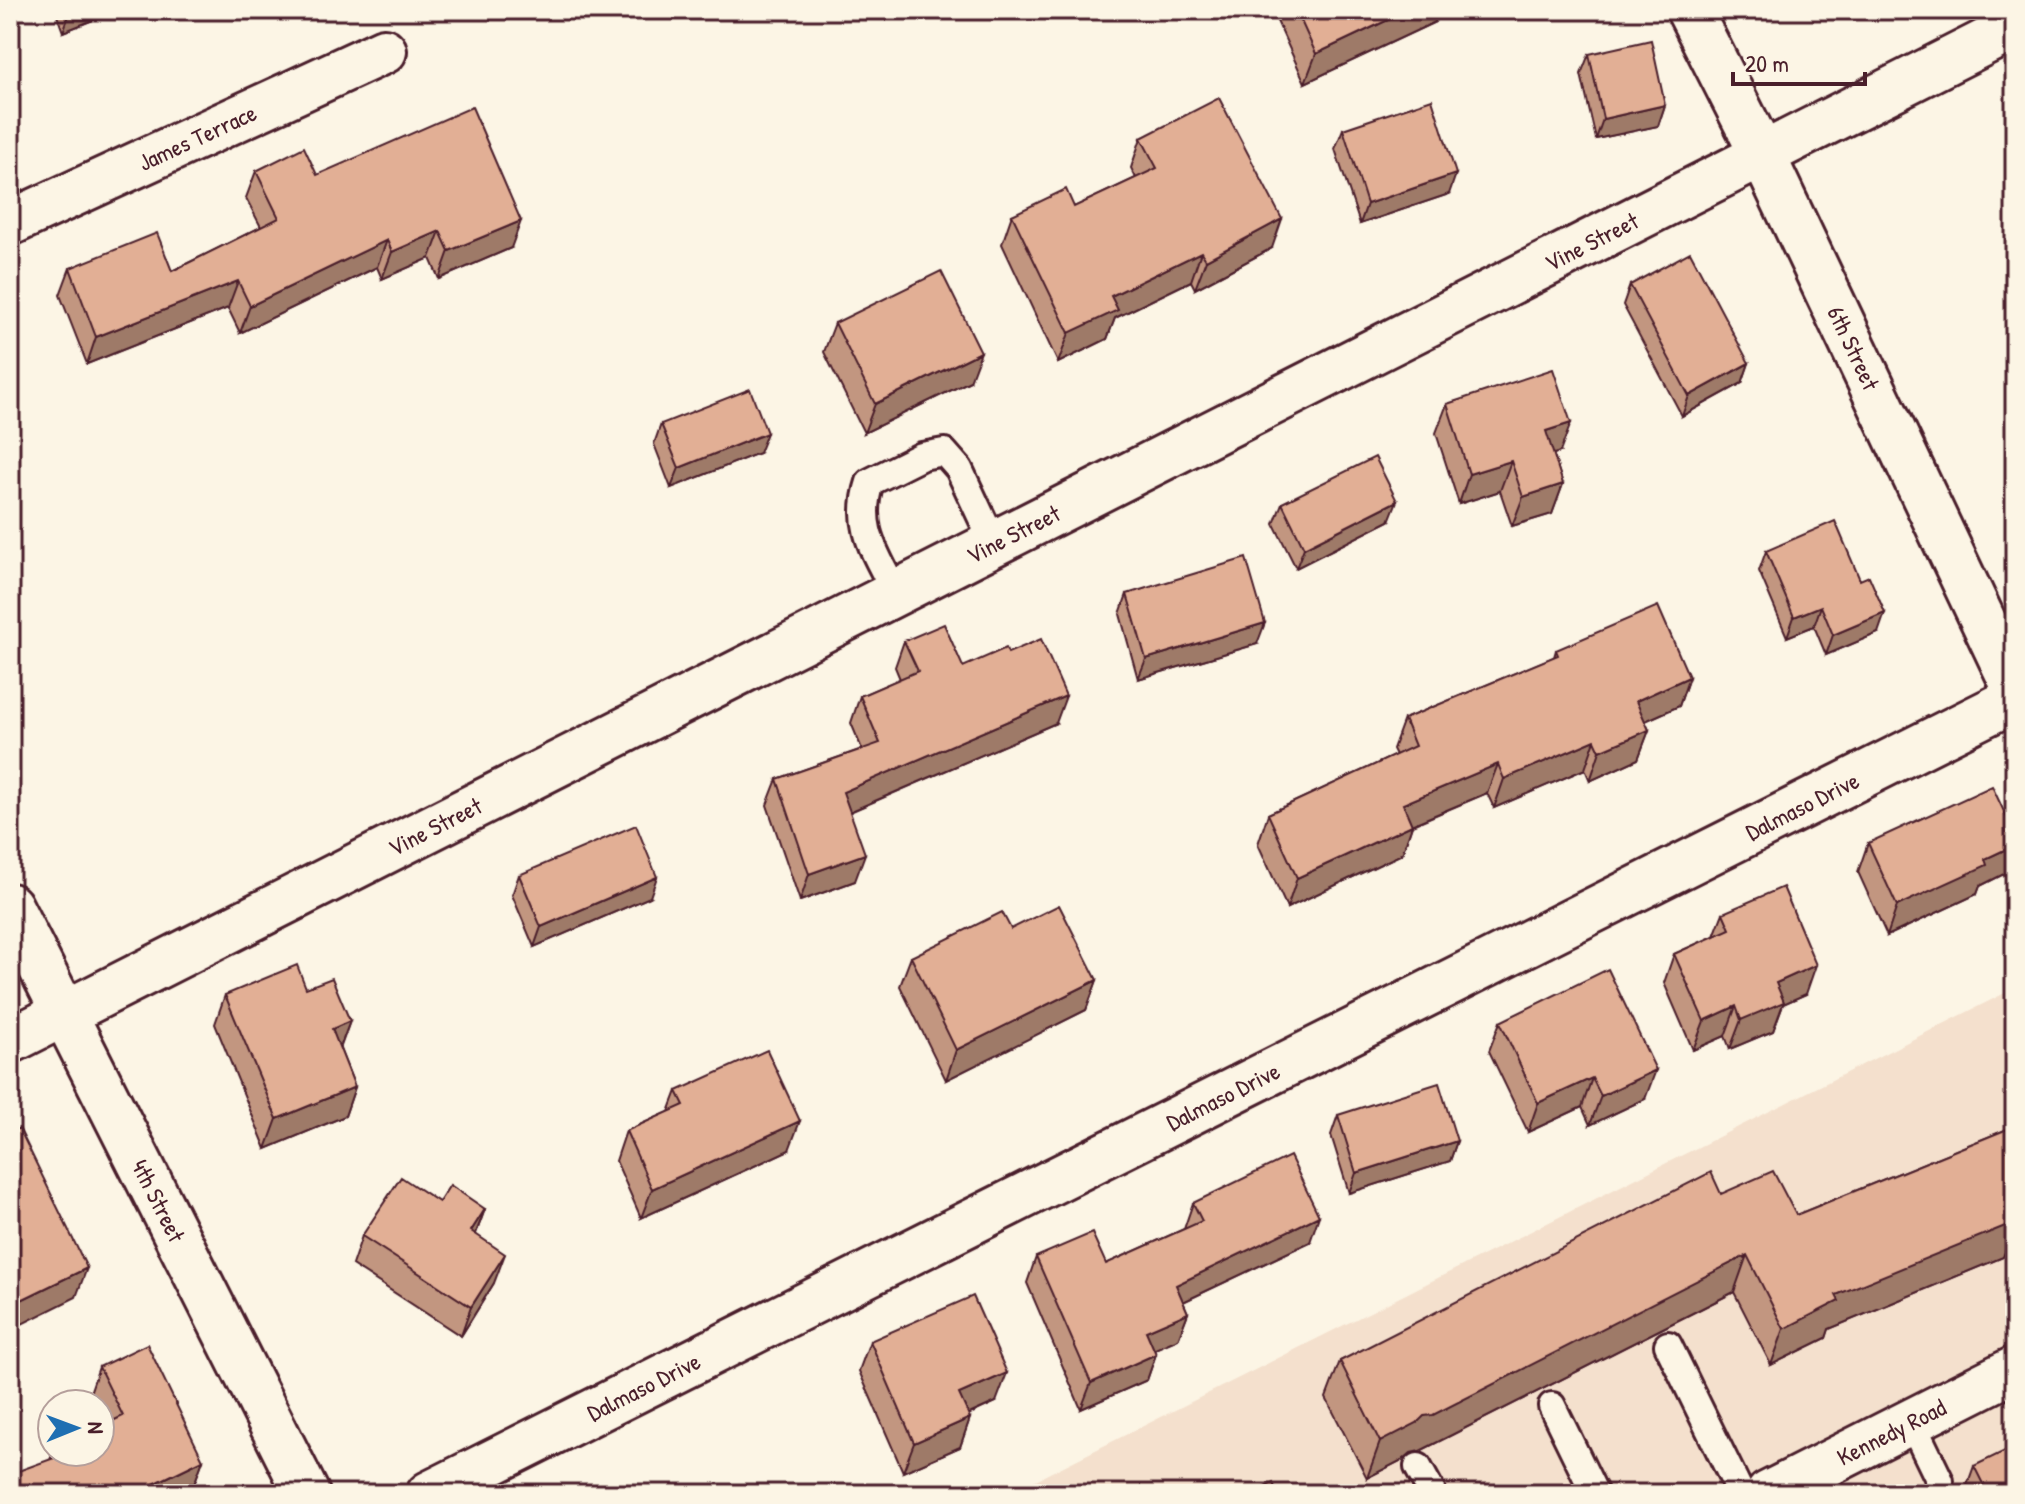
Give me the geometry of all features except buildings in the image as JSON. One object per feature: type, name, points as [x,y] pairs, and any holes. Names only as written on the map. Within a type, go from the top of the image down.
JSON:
[{"type":"street","name":"6th Street","points":[[1689,10],[1763,156],[2015,688]]},
{"type":"street","name":"Vine Street","points":[[10,1041],[2015,27]]},
{"type":"street","name":"James Terrace","points":[[10,223],[384,51]]},
{"type":"street","name":"Dalmaso Drive","points":[[429,1494],[2015,699]]},
{"type":"street","name":"4th Street","points":[[10,906],[307,1494]]},
{"type":"street","name":"Kennedy Road","points":[[1787,1490],[1911,1421],[2015,1369]]},
{"type":"lane","points":[[896,594],[863,519],[864,499],[870,482],[922,456],[944,452],[959,469],[994,544]]},
{"type":"lane","points":[[1668,1345],[1741,1494]]},
{"type":"lane","points":[[1552,1406],[1595,1494]]},
{"type":"lane","points":[[1911,1421],[1940,1481],[1937,1494]]},
{"type":"lane","points":[[1418,1467],[1433,1494]]},
{"type":"shaded area","points":[[2015,988],[2015,1343],[1716,1494],[1008,1494]]},
{"type":"shaded area","points":[[2015,1395],[2015,1494],[1819,1494]]}]
